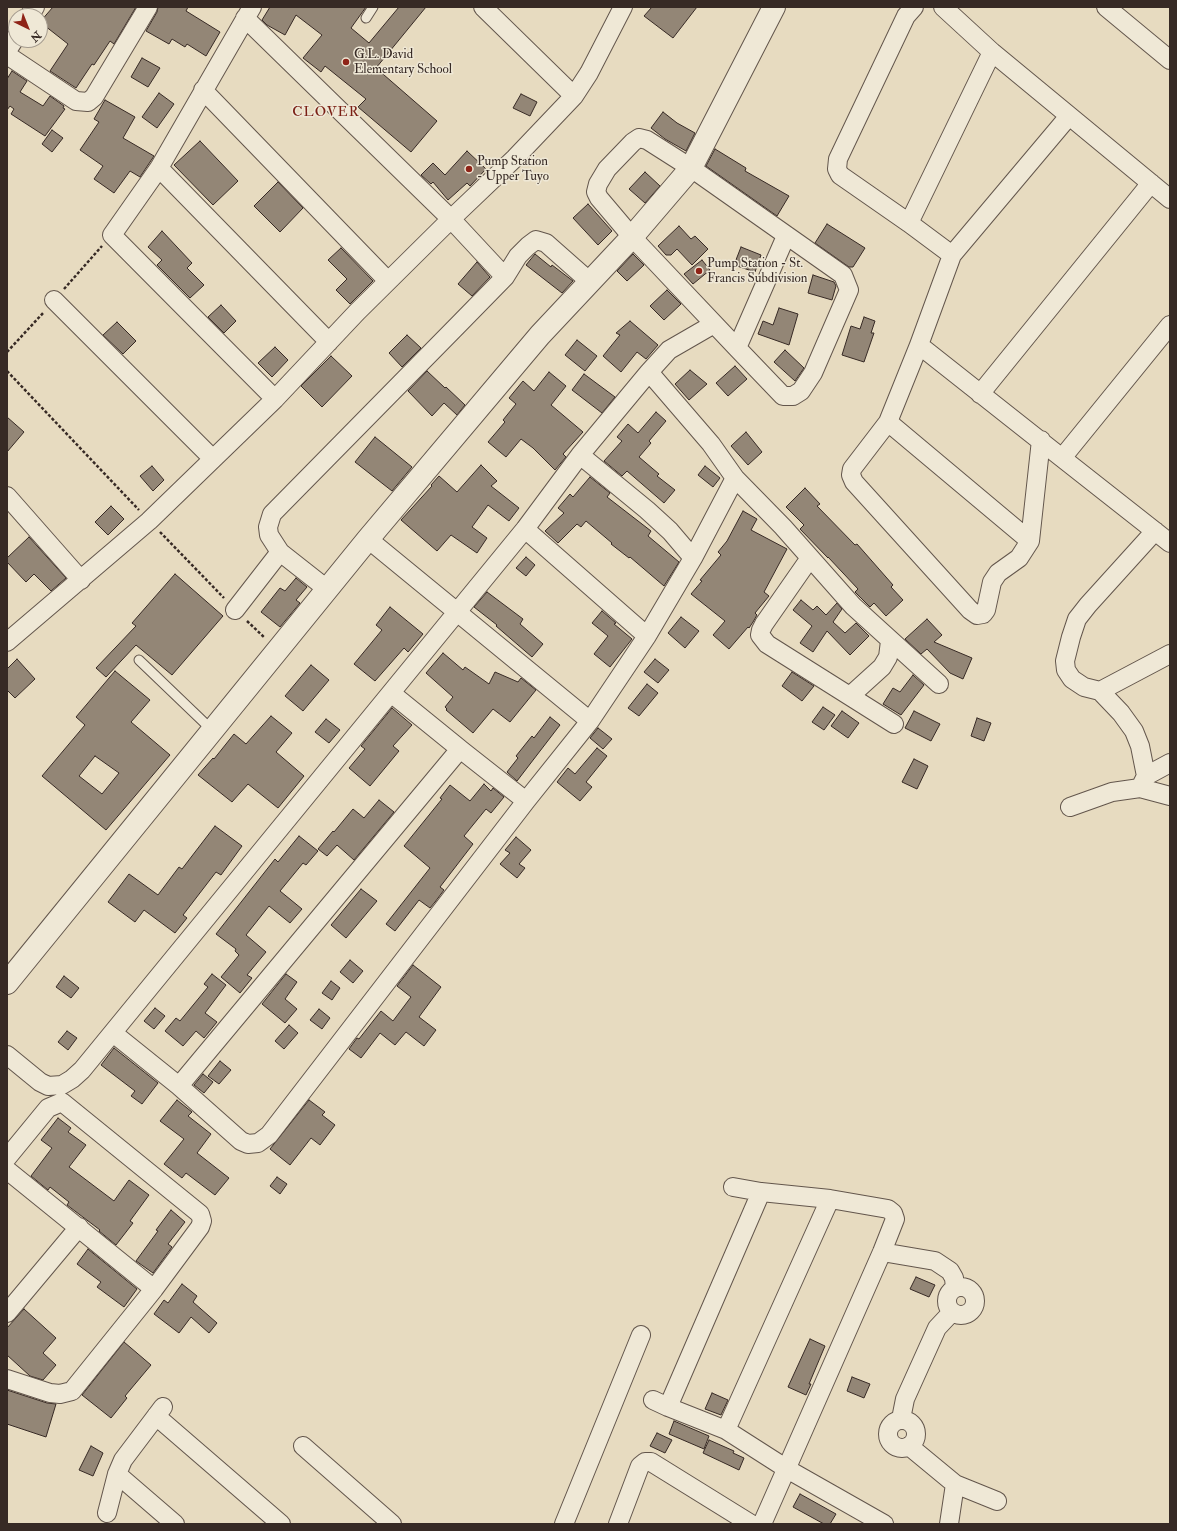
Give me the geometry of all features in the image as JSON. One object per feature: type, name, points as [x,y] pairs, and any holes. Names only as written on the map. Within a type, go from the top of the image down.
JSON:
[{"type":"street","points":[[7,55],[76,102],[88,102],[94,97],[148,7]]},
{"type":"street","points":[[484,7],[574,96]]},
{"type":"street","points":[[9,637],[81,580],[149,521],[275,399],[388,281],[515,158],[574,96],[589,72],[622,7]]},
{"type":"street","points":[[7,983],[213,731],[326,589],[540,335],[589,281],[632,237],[691,168],[774,7]]},
{"type":"street","points":[[914,7],[906,16],[838,159],[837,169],[840,175],[909,223],[952,256]]},
{"type":"street","points":[[943,7],[992,52],[1170,199]]},
{"type":"street","points":[[1106,7],[1170,60]]},
{"type":"street","points":[[275,399],[112,235],[159,168],[249,12],[451,219],[505,277]]},
{"type":"street","points":[[909,223],[992,52]]},
{"type":"street","points":[[203,90],[388,281]]},
{"type":"street","points":[[1041,440],[1030,541],[1019,558],[998,573],[992,582],[986,610],[983,614],[977,615],[970,610],[854,482],[850,475],[852,469],[888,422],[919,345],[952,256],[1069,116]]},
{"type":"street","points":[[639,138],[647,140],[691,168],[843,275],[849,290],[812,373],[801,391],[793,396],[783,396],[632,237],[599,198],[596,192],[598,184],[607,169],[633,142],[639,138]]},
{"type":"street","points":[[159,168],[330,342]]},
{"type":"street","points":[[980,394],[1151,183]]},
{"type":"street","points":[[737,348],[786,236]]},
{"type":"street","points":[[326,589],[280,552],[269,536],[268,527],[272,514],[432,353],[505,277],[518,256],[536,240],[546,243],[589,281]]},
{"type":"street","points":[[54,300],[213,459]]},
{"type":"street","points":[[7,1055],[40,1082],[48,1086],[62,1085],[82,1070],[457,613],[525,529],[580,455],[649,372],[669,350],[714,324]]},
{"type":"street","points":[[1062,458],[1170,325]]},
{"type":"street","points":[[919,345],[1170,543]]},
{"type":"street","points":[[649,372],[711,444],[735,478],[783,528],[853,606],[939,684]]},
{"type":"street","points":[[888,422],[1030,541]]},
{"type":"street","points":[[580,455],[647,510],[670,531],[693,558]]},
{"type":"street","points":[[113,1033],[179,1086],[241,1141],[248,1144],[258,1143],[269,1135],[526,801],[590,721],[647,636],[693,558],[735,478]]},
{"type":"street","points":[[7,496],[81,580]]},
{"type":"street","points":[[525,529],[647,636]]},
{"type":"street","points":[[1143,782],[1140,746],[1134,731],[1121,713],[1100,691],[1084,687],[1072,680],[1066,670],[1065,661],[1070,637],[1077,620],[1088,605],[1155,531]]},
{"type":"street","points":[[368,539],[590,721]]},
{"type":"street","points":[[236,610],[280,552]]},
{"type":"street","points":[[810,558],[764,624],[760,635],[766,644],[894,724]]},
{"type":"street","points":[[850,696],[869,680],[882,666],[888,657],[890,641]]},
{"type":"street","points":[[1100,691],[1170,654]]},
{"type":"street","points":[[391,693],[526,801]]},
{"type":"street","points":[[179,1086],[460,749]]},
{"type":"street","points":[[1070,807],[1143,782],[1170,763]]},
{"type":"street","points":[[1143,782],[1170,796]]},
{"type":"street","points":[[7,1158],[48,1108],[62,1102],[200,1214],[202,1221],[200,1227],[154,1289],[72,1391],[60,1394],[7,1379]]},
{"type":"street","points":[[7,1170],[154,1289]]},
{"type":"street","points":[[733,1187],[761,1192],[830,1199],[888,1209],[894,1213],[895,1219],[882,1252],[762,1524]]},
{"type":"street","points":[[761,1192],[661,1404],[726,1430],[786,1469],[884,1524]]},
{"type":"street","points":[[726,1430],[830,1199]]},
{"type":"street","points":[[7,1313],[79,1228]]},
{"type":"street","points":[[882,1252],[936,1261],[950,1271],[954,1278],[955,1288]]},
{"type":"street","points":[[960,1286],[970,1289],[976,1299],[976,1304],[969,1314],[957,1315],[948,1307],[948,1296],[955,1288],[960,1286]]},
{"type":"street","points":[[952,1312],[937,1328],[905,1399],[901,1419],[896,1421],[888,1428],[889,1440],[892,1445],[898,1448],[909,1446],[955,1484],[997,1501]]},
{"type":"street","points":[[564,1524],[641,1335]]},
{"type":"street","points":[[107,1513],[117,1474],[123,1460],[160,1411],[281,1524]]},
{"type":"street","points":[[303,1446],[392,1524]]},
{"type":"street","points":[[618,1524],[640,1466],[645,1462],[651,1462],[750,1524]]},
{"type":"street","points":[[117,1474],[175,1524]]},
{"type":"street","points":[[949,1524],[955,1484]]},
{"type":"lane","points":[[366,18],[373,7]]},
{"type":"lane","points":[[138,660],[213,731]]},
{"type":"building","points":[[53,7],[136,7],[114,44],[110,41],[76,88],[50,71],[68,44],[48,28],[48,13]]},
{"type":"building","points":[[158,7],[188,7],[186,11],[220,32],[206,56],[187,44],[185,47],[172,39],[169,44],[146,31],[157,12]]},
{"type":"building","name":"G.L. David Elementary School","points":[[270,7],[366,7],[351,28],[369,43],[399,7],[426,7],[376,68],[437,121],[411,152],[358,107],[366,99],[325,66],[321,72],[303,58],[322,35],[296,15],[285,35],[267,25],[262,20]]},
{"type":"building","points":[[652,7],[697,7],[673,38],[644,16]]},
{"type":"building","points":[[142,58],[160,68],[148,87],[131,77]]},
{"type":"building","points":[[12,71],[27,81],[20,92],[43,106],[50,96],[64,106],[63,108],[65,109],[45,136],[11,114],[14,109],[10,106],[7,110],[7,79]]},
{"type":"building","points":[[159,93],[174,104],[157,128],[142,117]]},
{"type":"building","points":[[521,94],[537,102],[530,116],[513,108]]},
{"type":"building","points":[[105,100],[135,117],[123,138],[154,156],[140,177],[130,171],[114,193],[94,179],[103,166],[80,150],[99,122],[94,119]]},
{"type":"building","points":[[663,112],[677,123],[695,133],[686,151],[665,139],[651,128]]},
{"type":"building","points":[[52,130],[63,138],[52,152],[42,144]]},
{"type":"building","points":[[200,141],[238,181],[213,205],[174,165]]},
{"type":"building","points":[[715,149],[746,168],[745,171],[789,196],[777,216],[706,166]]},
{"type":"building","points":[[467,151],[486,169],[470,186],[467,183],[448,200],[433,182],[431,184],[421,175],[433,163],[445,175]]},
{"type":"building","points":[[645,172],[660,186],[645,203],[629,189]]},
{"type":"building","points":[[278,182],[303,208],[280,232],[254,206]]},
{"type":"building","points":[[588,204],[612,231],[598,245],[573,218]]},
{"type":"building","points":[[827,224],[865,248],[853,267],[849,267],[815,243]]},
{"type":"building","points":[[679,226],[691,239],[695,236],[708,249],[692,265],[677,249],[671,255],[666,255],[658,246]]},
{"type":"building","points":[[162,231],[192,263],[187,268],[204,285],[190,298],[157,265],[162,260],[148,247]]},
{"type":"building","points":[[741,247],[761,255],[755,272],[734,265]]},
{"type":"building","points":[[341,248],[373,281],[350,304],[336,290],[347,279],[328,260]]},
{"type":"building","points":[[535,254],[551,267],[552,265],[573,281],[562,293],[526,265]]},
{"type":"building","points":[[633,254],[644,265],[627,281],[617,271]]},
{"type":"building","name":"Pump Station - St. Francis Subdivision","points":[[702,260],[710,270],[693,284],[684,274]]},
{"type":"building","points":[[477,262],[490,277],[472,296],[458,284]]},
{"type":"building","points":[[813,275],[834,282],[836,286],[832,300],[808,293]]},
{"type":"building","points":[[667,290],[681,304],[664,320],[650,306]]},
{"type":"building","points":[[221,305],[236,321],[224,333],[208,317]]},
{"type":"building","points":[[779,308],[798,314],[789,345],[758,334],[763,321],[773,325]]},
{"type":"building","points":[[864,317],[875,321],[871,333],[874,333],[864,362],[842,355],[851,326],[860,329]]},
{"type":"building","points":[[630,321],[658,345],[646,359],[637,352],[621,372],[603,356],[620,335],[616,333]]},
{"type":"building","points":[[117,322],[136,341],[123,354],[103,335]]},
{"type":"building","points":[[407,335],[421,348],[402,367],[389,353]]},
{"type":"building","points":[[577,340],[597,356],[585,371],[565,355]]},
{"type":"building","points":[[275,347],[288,360],[272,377],[258,363]]},
{"type":"building","points":[[785,350],[804,368],[795,381],[774,362]]},
{"type":"building","points":[[331,356],[352,376],[322,407],[301,386]]},
{"type":"building","points":[[735,366],[747,379],[728,396],[716,383]]},
{"type":"building","points":[[690,370],[707,384],[689,400],[675,384]]},
{"type":"building","points":[[427,371],[465,405],[457,415],[444,403],[432,416],[408,391]]},
{"type":"building","points":[[549,372],[566,386],[551,405],[583,432],[563,454],[566,457],[555,470],[533,448],[521,439],[506,457],[488,442],[505,422],[503,420],[516,404],[509,398],[523,381],[534,391]]},
{"type":"building","points":[[584,374],[615,397],[602,413],[572,390]]},
{"type":"building","points":[[656,412],[666,421],[649,441],[651,443],[639,457],[659,474],[657,476],[675,490],[664,503],[627,471],[622,476],[604,461],[622,441],[617,437],[628,424],[638,433]]},
{"type":"building","points":[[7,417],[24,432],[7,452]]},
{"type":"building","points":[[746,432],[762,452],[748,465],[731,446]]},
{"type":"building","points":[[375,437],[412,467],[392,491],[355,462]]},
{"type":"building","points":[[481,465],[497,481],[491,486],[519,508],[509,521],[488,505],[472,527],[487,538],[477,553],[451,535],[437,551],[401,520],[432,486],[431,485],[439,476],[457,492]]},
{"type":"building","points":[[152,466],[164,480],[153,491],[140,476]]},
{"type":"building","points":[[705,466],[720,478],[713,487],[698,475]]},
{"type":"building","points":[[590,477],[610,493],[607,497],[651,531],[648,536],[679,562],[664,586],[630,557],[629,558],[611,544],[612,543],[586,521],[581,527],[577,524],[558,543],[545,531],[564,513],[558,508],[570,494],[573,497]]},
{"type":"building","points":[[805,488],[820,504],[817,506],[855,545],[857,544],[893,585],[891,587],[903,600],[886,616],[874,603],[870,607],[855,592],[858,589],[800,529],[804,525],[786,507]]},
{"type":"building","points":[[111,506],[124,519],[108,535],[95,522]]},
{"type":"building","points":[[743,511],[757,519],[751,530],[787,549],[764,592],[769,596],[755,613],[757,615],[749,628],[748,627],[729,649],[713,635],[725,621],[691,594],[702,581],[700,580],[721,555],[718,552],[727,541]]},
{"type":"building","points":[[29,537],[66,578],[51,591],[34,574],[26,582],[7,562],[7,558]]},
{"type":"building","points":[[526,557],[535,565],[526,576],[516,568]]},
{"type":"building","points":[[175,574],[223,616],[172,675],[136,645],[106,677],[96,668],[136,626],[132,623]]},
{"type":"building","points":[[296,578],[307,587],[296,600],[300,603],[280,627],[261,612],[280,588],[285,591]]},
{"type":"building","points":[[487,592],[523,619],[520,624],[543,644],[532,657],[496,626],[497,625],[474,607]]},
{"type":"building","points":[[801,600],[813,610],[817,606],[826,615],[837,603],[842,609],[833,622],[845,633],[856,623],[869,636],[850,655],[827,631],[813,652],[800,643],[812,626],[793,610]]},
{"type":"building","points":[[390,607],[423,634],[408,652],[404,648],[375,681],[354,664],[382,630],[376,625]]},
{"type":"building","points":[[602,611],[616,623],[614,624],[632,639],[610,667],[594,654],[608,636],[592,623]]},
{"type":"building","points":[[681,617],[699,631],[685,648],[668,633]]},
{"type":"building","points":[[927,619],[942,635],[934,642],[972,658],[963,679],[950,673],[927,649],[921,654],[905,639]]},
{"type":"building","points":[[443,653],[463,670],[465,667],[489,684],[495,672],[518,682],[521,678],[536,690],[510,722],[493,709],[473,733],[446,710],[447,709],[445,707],[453,697],[426,673]]},
{"type":"building","points":[[17,659],[35,679],[15,698],[7,690],[7,669]]},
{"type":"building","points":[[655,659],[669,670],[658,683],[644,672]]},
{"type":"building","points":[[311,665],[329,680],[303,711],[285,696]]},
{"type":"building","points":[[115,671],[150,700],[131,722],[170,755],[106,830],[42,776],[85,725],[76,717]],"holes":[[[95,756],[119,773],[102,794],[79,776]]]},
{"type":"building","points":[[792,672],[814,686],[802,701],[782,686]]},
{"type":"building","points":[[913,675],[924,685],[901,715],[883,704],[893,688],[900,692]]},
{"type":"building","points":[[647,684],[658,693],[639,716],[628,708]]},
{"type":"building","points":[[823,707],[835,715],[824,730],[812,722]]},
{"type":"building","points":[[392,708],[412,725],[393,746],[399,751],[370,786],[349,768],[365,749],[361,746]]},
{"type":"building","points":[[842,711],[859,723],[848,738],[831,726]]},
{"type":"building","points":[[914,711],[940,724],[931,741],[905,728]]},
{"type":"building","points":[[271,716],[292,733],[276,752],[304,776],[278,808],[248,784],[232,802],[198,775],[213,758],[214,759],[234,734],[246,744]]},
{"type":"building","points":[[550,717],[560,725],[517,781],[507,772],[518,758],[516,756],[532,736],[534,738]]},
{"type":"building","points":[[977,718],[991,723],[984,741],[971,736]]},
{"type":"building","points":[[326,719],[340,730],[329,743],[315,732]]},
{"type":"building","points":[[598,728],[612,739],[603,749],[590,738]]},
{"type":"building","points":[[597,748],[607,756],[586,782],[592,787],[580,801],[557,782],[568,768],[575,774]]},
{"type":"building","points":[[914,759],[928,766],[917,789],[902,782]]},
{"type":"building","points":[[484,784],[491,791],[493,788],[504,797],[491,813],[486,809],[464,836],[473,844],[440,887],[444,890],[435,902],[430,908],[419,900],[395,931],[386,924],[430,868],[404,846],[442,799],[440,798],[450,785],[470,801]]},
{"type":"building","points":[[379,800],[394,812],[354,860],[337,845],[327,856],[318,849],[353,809],[364,818]]},
{"type":"building","points":[[215,826],[242,846],[221,875],[216,872],[183,915],[187,918],[175,933],[144,910],[135,922],[108,902],[129,874],[158,895],[179,867],[182,869]]},
{"type":"building","points":[[299,836],[318,851],[306,865],[303,863],[280,891],[302,909],[290,923],[269,906],[246,935],[266,952],[247,975],[252,978],[240,993],[221,977],[239,955],[235,951],[236,949],[216,934],[275,859],[278,862]]},
{"type":"building","points":[[516,837],[531,850],[519,864],[525,868],[517,878],[500,864],[510,853],[505,850]]},
{"type":"building","points":[[361,889],[377,901],[346,938],[331,925]]},
{"type":"building","points":[[350,960],[363,971],[353,983],[340,972]]},
{"type":"building","points":[[413,965],[441,987],[419,1017],[436,1030],[424,1046],[406,1032],[395,1045],[380,1033],[361,1058],[349,1049],[357,1038],[359,1039],[381,1011],[393,1021],[411,997],[397,986]]},
{"type":"building","points":[[212,974],[226,985],[205,1013],[217,1022],[204,1038],[196,1031],[183,1046],[165,1031],[176,1018],[180,1021],[208,987],[204,984]]},
{"type":"building","points":[[286,974],[297,982],[285,999],[297,1009],[285,1023],[262,1004]]},
{"type":"building","points":[[64,976],[79,988],[71,998],[56,987]]},
{"type":"building","points":[[331,981],[340,988],[332,1000],[322,993]]},
{"type":"building","points":[[155,1008],[165,1016],[154,1029],[144,1021]]},
{"type":"building","points":[[319,1009],[330,1018],[322,1029],[310,1020]]},
{"type":"building","points":[[289,1025],[298,1033],[284,1049],[275,1041]]},
{"type":"building","points":[[67,1031],[77,1038],[68,1050],[58,1042]]},
{"type":"building","points":[[114,1048],[158,1083],[142,1104],[131,1096],[135,1091],[101,1065]]},
{"type":"building","points":[[220,1061],[231,1070],[219,1084],[208,1076]]},
{"type":"building","points":[[203,1074],[213,1082],[204,1093],[194,1085]]},
{"type":"building","points":[[177,1100],[192,1112],[188,1116],[211,1134],[197,1153],[229,1178],[215,1195],[186,1173],[182,1178],[164,1164],[184,1139],[160,1121]]},
{"type":"building","points":[[309,1100],[325,1112],[322,1115],[335,1125],[320,1145],[311,1138],[290,1165],[270,1149]]},
{"type":"building","points":[[58,1118],[71,1128],[68,1132],[86,1145],[69,1167],[114,1201],[129,1180],[149,1195],[130,1221],[133,1223],[116,1245],[99,1231],[100,1230],[67,1205],[69,1202],[50,1187],[48,1190],[31,1176],[52,1148],[41,1140]]},
{"type":"building","points":[[277,1177],[287,1184],[280,1194],[270,1186]]},
{"type":"building","points":[[171,1210],[185,1222],[168,1244],[172,1247],[153,1273],[136,1261]]},
{"type":"building","points":[[88,1249],[137,1289],[124,1307],[97,1287],[101,1282],[77,1264]]},
{"type":"building","points":[[916,1277],[935,1285],[929,1297],[910,1289]]},
{"type":"building","points":[[182,1284],[197,1296],[193,1302],[217,1323],[209,1333],[191,1317],[179,1333],[154,1314],[164,1300],[168,1303]]},
{"type":"building","points":[[24,1309],[56,1338],[43,1353],[56,1365],[43,1380],[30,1376],[7,1355],[7,1328]]},
{"type":"building","points":[[810,1339],[825,1346],[806,1395],[788,1387]]},
{"type":"building","points":[[124,1342],[151,1365],[125,1396],[127,1398],[111,1418],[82,1395]]},
{"type":"building","points":[[852,1377],[870,1384],[864,1398],[847,1391]]},
{"type":"building","points":[[7,1390],[47,1403],[56,1404],[46,1437],[7,1424]]},
{"type":"building","points":[[712,1393],[728,1400],[721,1415],[705,1409]]},
{"type":"building","points":[[674,1421],[709,1436],[704,1449],[669,1434]]},
{"type":"building","points":[[657,1433],[672,1440],[665,1453],[650,1446]]},
{"type":"building","points":[[709,1440],[734,1451],[733,1453],[744,1458],[739,1470],[703,1453]]},
{"type":"building","points":[[91,1446],[103,1453],[93,1476],[79,1470]]},
{"type":"building","points":[[800,1494],[836,1514],[830,1524],[824,1524],[793,1507]]},
{"type":"place","name":"G.L. David Elementary School","points":[[346,62]]},
{"type":"place","name":"Pump Station - Upper Tuyo","points":[[469,169]]},
{"type":"place","name":"Pump Station - St. Francis Subdivision","points":[[699,271]]},
{"type":"district","name":"CLOVER","points":[[326,113]]}]
